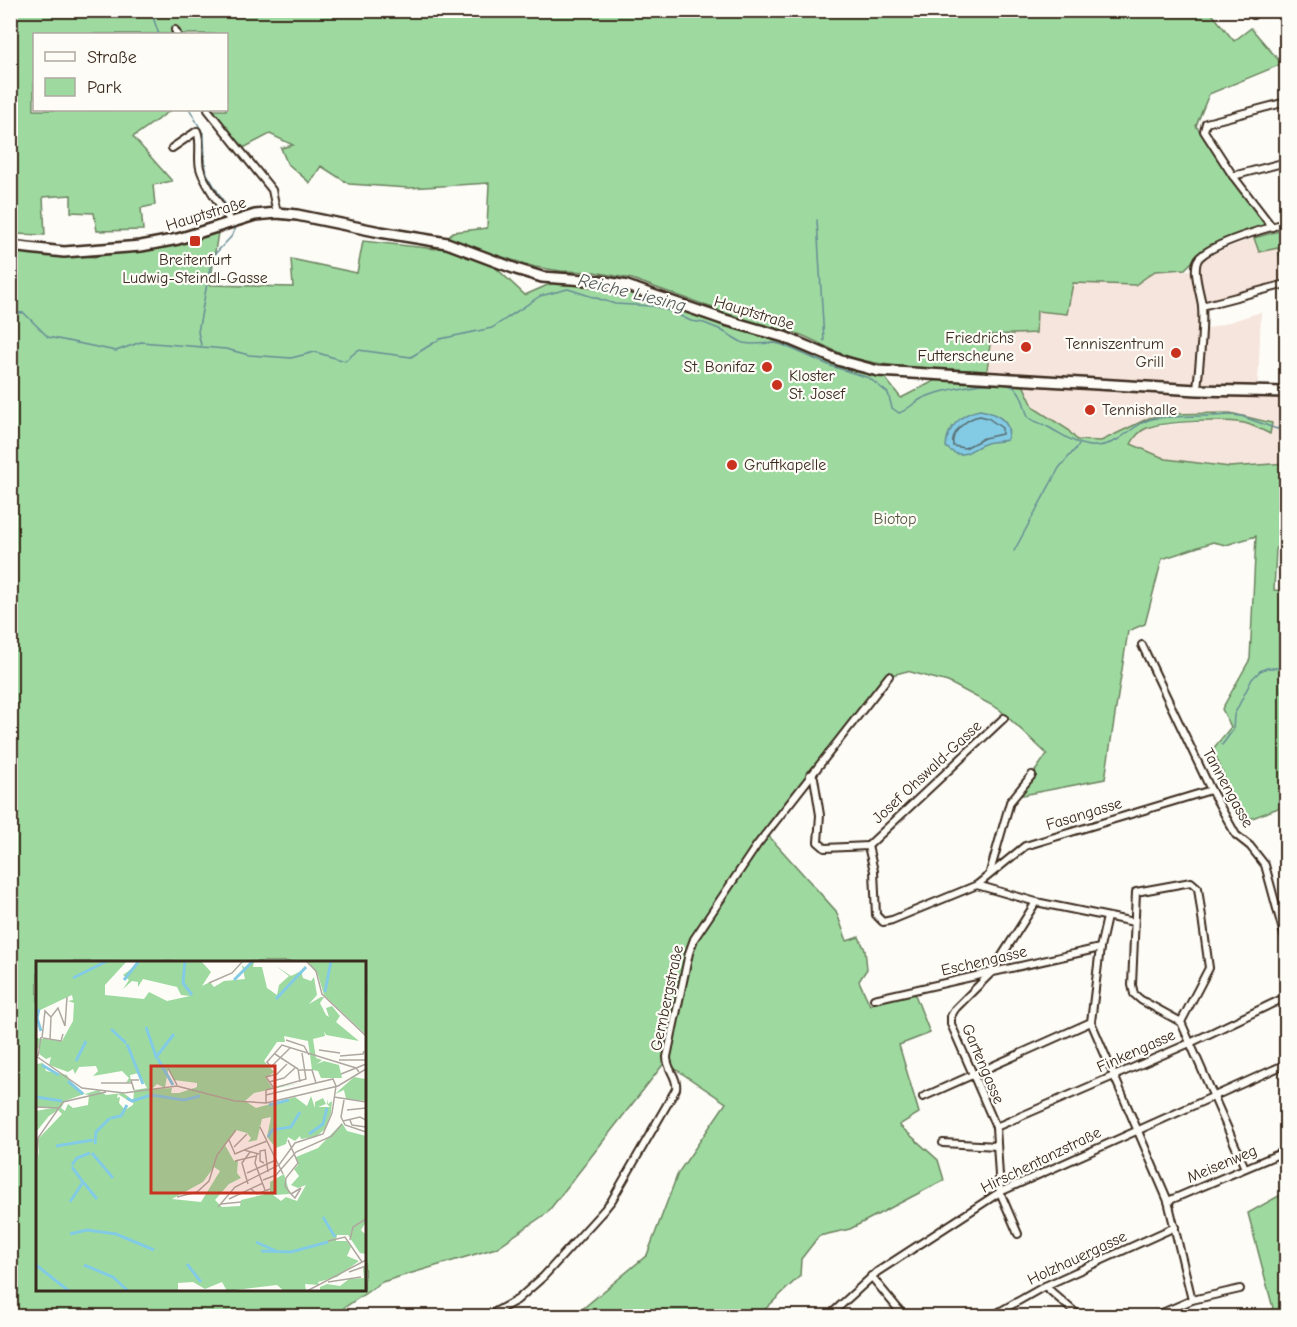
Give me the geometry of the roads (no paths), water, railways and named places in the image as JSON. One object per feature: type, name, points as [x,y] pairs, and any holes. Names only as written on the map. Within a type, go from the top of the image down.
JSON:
[{"type":"main road","name":"Hauptstraße","points":[[10,246],[75,252],[141,246],[178,239],[255,215],[297,214],[380,232],[447,243],[542,277],[600,281],[627,286],[722,319],[784,337],[841,361],[872,370],[1197,390],[1287,393]]},
{"type":"street","points":[[1272,227],[1233,177],[1204,131],[1206,123],[1287,102]]},
{"type":"street","points":[[209,111],[272,190],[277,213]]},
{"type":"street","points":[[172,148],[197,131],[200,139],[198,152],[200,170],[231,222]]},
{"type":"street","points":[[1233,177],[1287,162]]},
{"type":"street","points":[[1197,390],[1202,306],[1196,262],[1200,256],[1220,245],[1287,223]]},
{"type":"street","points":[[1202,306],[1287,285]]},
{"type":"street","name":"Tannengasse","points":[[1142,645],[1211,790],[1236,835],[1250,846],[1265,865],[1287,942]]},
{"type":"street","name":"Gernbergstraße","points":[[488,1317],[517,1300],[543,1277],[608,1205],[675,1090],[676,1082],[668,1067],[667,1057],[691,946],[757,844],[889,676]]},
{"type":"street","name":"Josef Ohswald-Gasse","points":[[868,846],[1004,718]]},
{"type":"street","points":[[810,775],[814,778],[820,808],[818,837],[820,845],[829,848],[868,846],[874,871],[876,915],[883,922],[977,885],[1036,902],[1134,922]]},
{"type":"street","points":[[990,872],[1010,802],[1032,775]]},
{"type":"street","name":"Fasangasse","points":[[977,885],[990,872],[1025,846],[1211,790]]},
{"type":"street","points":[[1181,1022],[1209,968],[1198,888],[1191,882],[1136,892],[1132,985],[1134,994],[1141,1000],[1181,1022],[1245,1168]]},
{"type":"street","name":"Gartengasse","points":[[1018,1234],[1000,1192],[996,1127],[951,1024],[951,1016],[955,1009],[992,973],[1036,902]]},
{"type":"street","points":[[1107,917],[1100,948],[1090,1022],[1168,1201],[1192,1300]]},
{"type":"street","name":"Eschengasse","points":[[874,999],[1100,948]]},
{"type":"street","name":"Finkengasse","points":[[996,1127],[1190,1043],[1287,997]]},
{"type":"street","points":[[922,1097],[1090,1022]]},
{"type":"street","name":"Hirschentanzstraße","points":[[829,1317],[871,1276],[1000,1192],[1287,1064]]},
{"type":"street","points":[[943,1143],[997,1146]]},
{"type":"street","name":"Meisenweg","points":[[1168,1201],[1287,1151]]},
{"type":"street","name":"Holzhauergasse","points":[[992,1317],[1045,1286],[1175,1227]]},
{"type":"street","points":[[871,1276],[904,1317]]},
{"type":"street","points":[[1045,1286],[1079,1317]]},
{"type":"street","points":[[1155,1317],[1192,1300],[1240,1288]]},
{"type":"street","points":[[499,1317],[506,1307]]},
{"type":"water","points":[[980,410],[992,413],[1006,423],[1009,434],[1007,440],[987,443],[962,454],[952,452],[946,447],[949,434],[956,422],[967,414]]},
{"type":"waterway","points":[[149,10],[159,33]]},
{"type":"waterway","points":[[191,111],[204,135],[207,174],[231,214]]},
{"type":"waterway","points":[[817,220],[824,341]]},
{"type":"waterway","points":[[201,345],[198,332],[212,257],[231,237],[236,228]]},
{"type":"waterway","name":"Reiche Liesing","points":[[10,312],[24,313],[48,337],[116,351],[141,342],[226,349],[249,355],[291,358],[315,352],[345,361],[358,350],[411,357],[440,339],[492,328],[540,296],[568,289],[615,304],[653,306],[670,311],[691,321],[719,329],[743,343],[783,345],[831,366],[869,378],[888,393],[892,408],[899,413],[923,398],[943,392],[986,384],[1000,384],[1011,386],[1018,391],[1030,419],[1073,441],[1089,446],[1107,444],[1117,440],[1152,419],[1231,415],[1241,416],[1277,429],[1286,424]]},
{"type":"waterway","points":[[1014,551],[1059,468],[1079,445]]},
{"type":"waterway","points":[[1222,745],[1233,730],[1234,715],[1252,679],[1267,668],[1286,668]]},
{"type":"place","name":"Breitenfurt Ludwig-Steindl-Gasse","points":[[195,241]]},
{"type":"place","name":"Friedrichs Futterscheune","points":[[1026,347]]},
{"type":"place","name":"Tenniszentrum Grill","points":[[1176,353]]},
{"type":"place","name":"St. Bonifaz","points":[[767,367]]},
{"type":"place","name":"Kloster St. Josef","points":[[777,385]]},
{"type":"place","name":"Tennishalle","points":[[1090,410]]},
{"type":"place","name":"Gruftkapelle","points":[[732,465]]},
{"type":"park label","name":"Biotop","points":[[895,519]]}]
